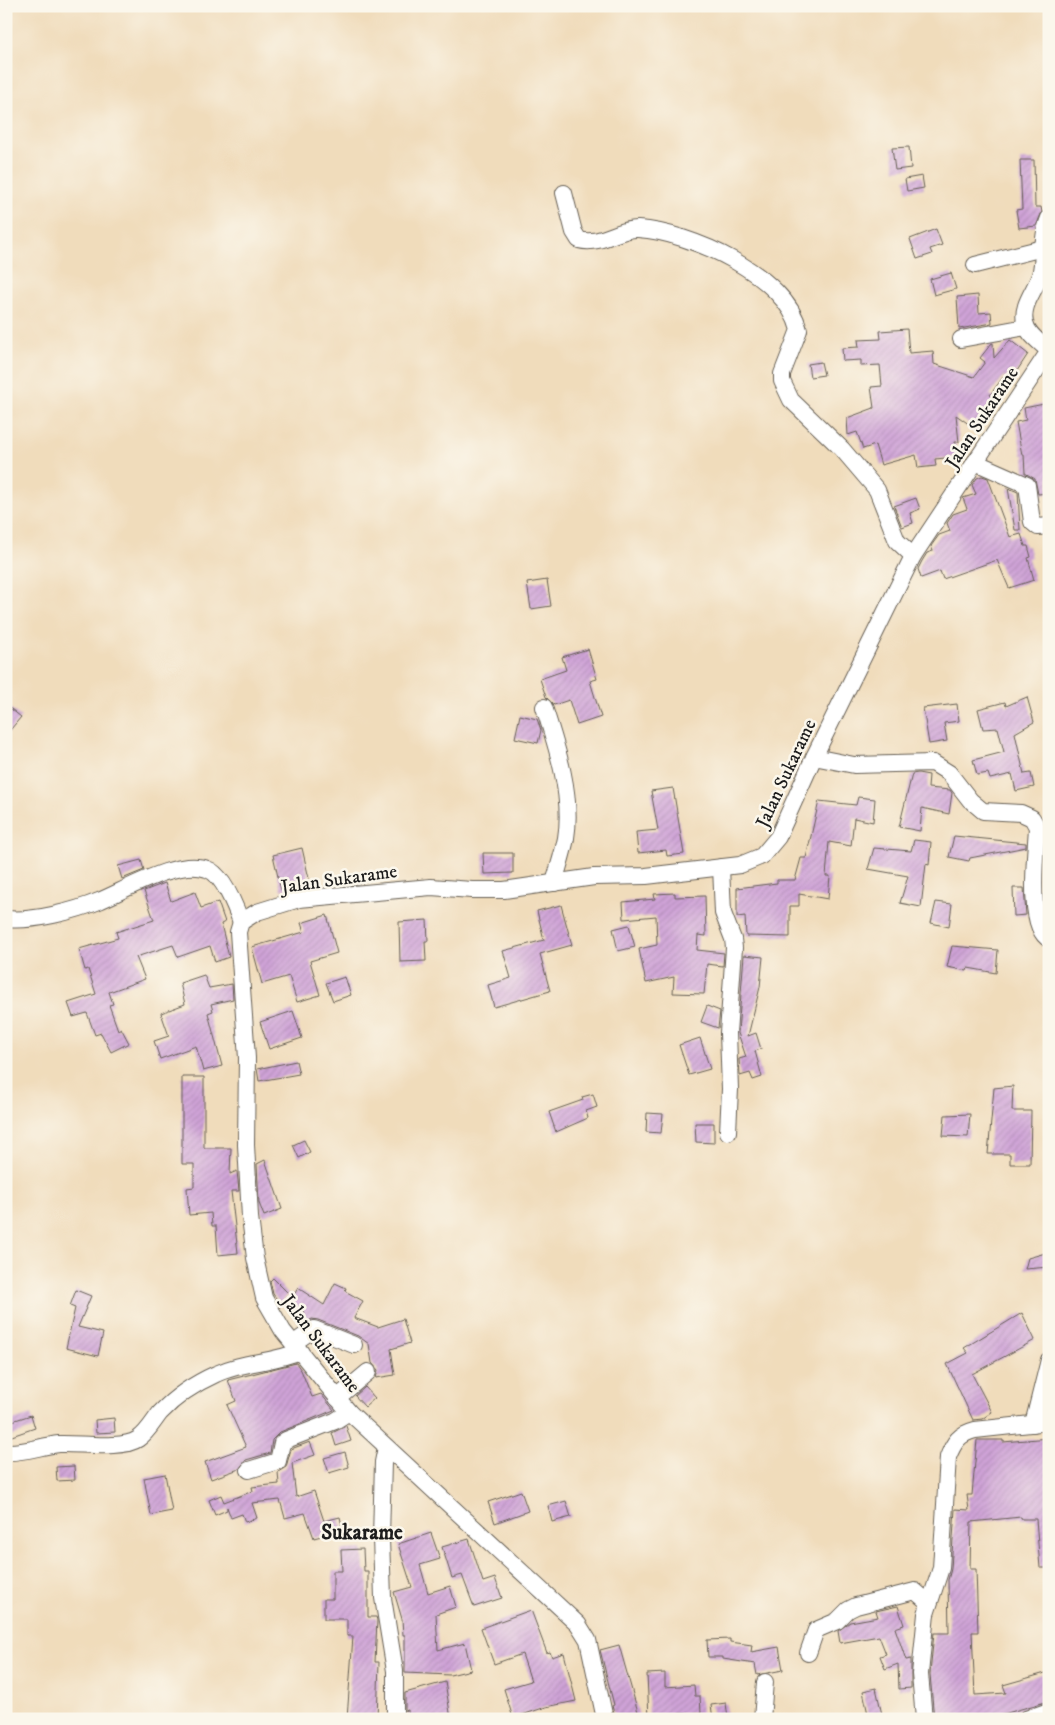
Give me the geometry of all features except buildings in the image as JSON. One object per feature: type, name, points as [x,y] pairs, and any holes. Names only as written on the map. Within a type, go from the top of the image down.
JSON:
[{"type":"street","points":[[564,193],[574,232],[579,240],[585,242],[608,238],[637,229],[687,240],[729,258],[771,285],[792,313],[799,330],[782,374],[782,380],[787,393],[806,416],[842,449],[868,477],[877,490],[897,541],[913,556]]},
{"type":"street","points":[[1049,218],[1045,229],[1040,274],[1024,310],[1026,327],[1049,351]]},
{"type":"street","points":[[975,265],[1043,248]]},
{"type":"street","points":[[961,339],[1026,327]]},
{"type":"street","name":"Jalan Sukarame","points":[[605,1719],[588,1640],[578,1624],[349,1412],[297,1347],[264,1298],[254,1258],[246,1145],[247,1058],[238,932],[241,922],[257,912],[299,899],[431,887],[487,891],[594,878],[646,876],[740,866],[753,861],[774,843],[913,556],[1049,351]]},
{"type":"street","points":[[975,462],[1027,484],[1032,522],[1038,527],[1049,526]]},
{"type":"street","points":[[544,707],[554,738],[565,792],[567,816],[566,838],[554,883]]},
{"type":"street","points":[[814,757],[854,765],[933,764],[949,772],[970,800],[983,811],[1021,813],[1032,818],[1037,827],[1035,914],[1040,932],[1049,938]]},
{"type":"street","points":[[721,867],[723,913],[734,939],[728,1033],[730,1089],[728,1132]]},
{"type":"street","points":[[9,920],[74,910],[111,896],[149,877],[189,868],[207,868],[216,875],[231,898],[241,922]]},
{"type":"street","points":[[6,1452],[56,1444],[123,1444],[133,1442],[145,1433],[161,1412],[201,1381],[255,1361],[284,1358],[314,1329],[354,1345]]},
{"type":"street","points":[[924,1719],[920,1674],[929,1603],[941,1568],[948,1458],[955,1442],[964,1433],[975,1430],[1041,1423],[1049,1360]]},
{"type":"street","points":[[337,1398],[368,1372]]},
{"type":"street","points":[[248,1470],[278,1461],[284,1441],[335,1421],[349,1412]]},
{"type":"street","points":[[386,1447],[383,1462],[381,1538],[383,1598],[395,1671],[395,1719]]},
{"type":"street","points":[[808,1654],[816,1630],[838,1621],[851,1608],[915,1591],[929,1603]]},
{"type":"street","points":[[762,1719],[765,1682]]},
{"type":"street","points":[[1026,1719],[1049,1711]]},
{"type":"district","name":"Sukarame","points":[[362,1532]]}]
